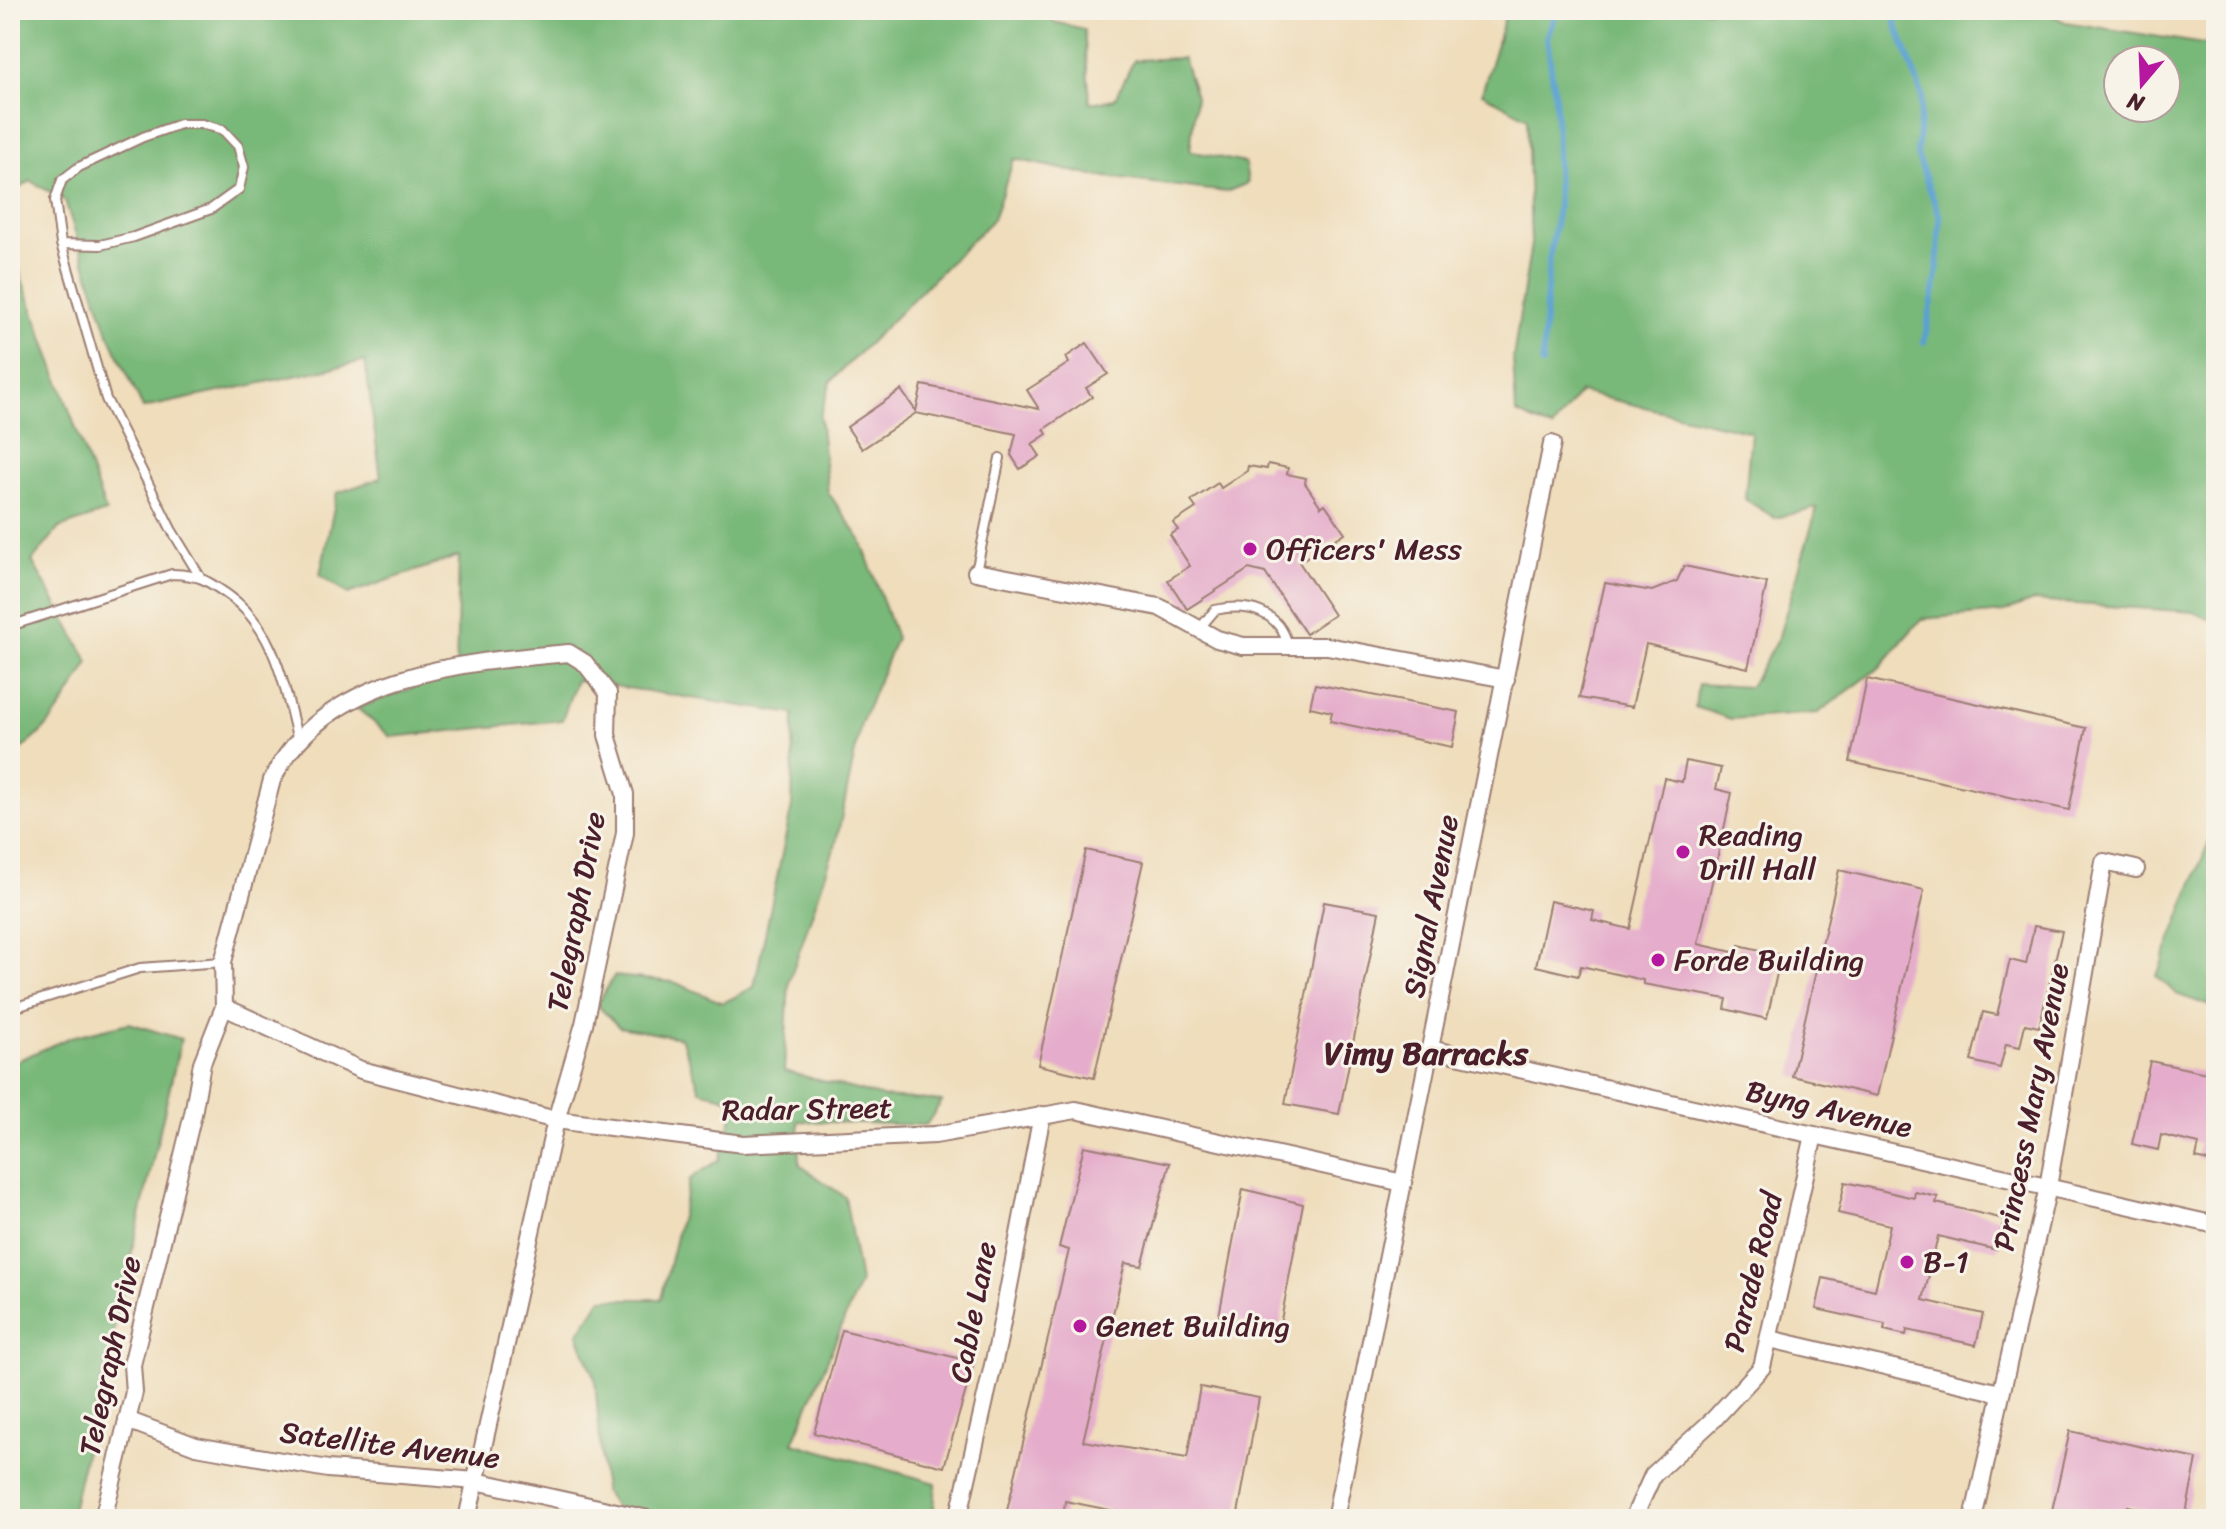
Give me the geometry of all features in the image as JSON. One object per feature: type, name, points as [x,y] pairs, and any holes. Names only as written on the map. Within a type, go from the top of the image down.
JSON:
[{"type":"street","name":"Signal Avenue","points":[[1335,1519],[1552,444]]},
{"type":"street","points":[[976,572],[1159,607],[1217,639],[1243,646],[1327,646],[1506,679]]},
{"type":"street","name":"Telegraph Drive","points":[[103,1519],[134,1392],[132,1365],[193,1114],[202,1063],[224,1007],[223,962],[272,780],[298,741],[350,701],[390,681],[569,653],[585,663],[608,693],[607,735],[625,794],[625,833],[584,1024],[556,1120],[467,1519]]},
{"type":"street","name":"Princess Mary Avenue","points":[[1973,1519],[2048,1187],[2104,862],[2136,869]]},
{"type":"street","name":"Radar Street","points":[[224,1007],[361,1070],[556,1120],[743,1144],[935,1135],[1076,1110],[1403,1183]]},
{"type":"street","name":"Byng Avenue","points":[[1430,1049],[2216,1225]]},
{"type":"street","name":"Cable Lane","points":[[958,1519],[998,1343],[1042,1115]]},
{"type":"street","name":"Parade Road","points":[[1633,1519],[1653,1475],[1754,1378],[1770,1339],[1814,1135]]},
{"type":"street","points":[[1770,1339],[2000,1393]]},
{"type":"street","name":"Satellite Avenue","points":[[127,1420],[196,1446],[328,1469],[476,1481],[648,1519]]},
{"type":"lane","points":[[61,244],[100,245],[123,240],[211,209],[239,189],[244,167],[238,146],[223,130],[202,124],[180,124],[143,137],[79,167],[62,180],[55,200],[61,244],[106,399],[171,529],[199,575],[247,609],[269,638],[298,741]]},
{"type":"lane","points":[[976,572],[1000,458]]},
{"type":"lane","points":[[10,626],[172,574],[199,575]]},
{"type":"lane","points":[[1199,629],[1215,610],[1242,607],[1277,621],[1284,630],[1288,647]]},
{"type":"lane","points":[[10,1009],[140,968],[223,962]]},
{"type":"green space","points":[[10,10],[1046,10],[1054,22],[1084,29],[1090,103],[1115,99],[1134,60],[1183,58],[1196,97],[1190,151],[1245,163],[1248,183],[1226,192],[1090,175],[1014,159],[993,219],[831,381],[820,416],[828,492],[861,540],[896,638],[861,724],[836,843],[789,982],[784,1071],[883,1097],[942,1101],[926,1125],[798,1121],[800,1165],[845,1197],[860,1282],[793,1443],[936,1483],[933,1519],[622,1519],[604,1491],[595,1379],[578,1334],[601,1299],[661,1299],[690,1179],[719,1160],[737,1101],[700,1090],[681,1038],[619,1027],[597,1005],[614,976],[674,982],[723,1003],[754,987],[792,806],[794,714],[576,680],[562,720],[391,737],[357,708],[456,672],[459,556],[348,594],[320,575],[337,493],[381,478],[365,361],[143,408],[108,333],[65,201],[31,181],[10,194]]},
{"type":"green space","points":[[1507,10],[2042,10],[2065,22],[2210,45],[2216,43],[2216,622],[2194,612],[2033,601],[2004,612],[1921,619],[1879,668],[1818,713],[1731,719],[1695,707],[1698,684],[1750,687],[1779,636],[1817,508],[1775,518],[1745,499],[1751,432],[1580,392],[1552,429],[1516,413],[1513,358],[1531,244],[1527,118],[1482,93]]},
{"type":"green space","points":[[10,246],[106,512],[59,528],[32,561],[89,662],[46,727],[23,748],[10,755]]},
{"type":"green space","points":[[2216,823],[2216,1008],[2176,994],[2157,976]]},
{"type":"green space","points":[[129,1023],[181,1039],[70,1519],[10,1519],[10,1064],[71,1037]]},
{"type":"building","points":[[1087,343],[1108,374],[1086,388],[1092,397],[1044,429],[1047,434],[1032,444],[1040,456],[1020,469],[1011,455],[1016,434],[916,413],[862,449],[847,427],[901,390],[916,411],[922,385],[1039,409],[1027,390],[1069,363],[1066,357]]},
{"type":"building","name":"Officers' Mess","points":[[1268,464],[1288,468],[1287,474],[1306,478],[1305,483],[1321,507],[1325,504],[1345,533],[1299,562],[1334,615],[1306,634],[1265,573],[1249,569],[1187,609],[1168,580],[1190,566],[1170,535],[1178,530],[1173,523],[1196,508],[1191,501],[1218,483],[1221,488],[1247,471],[1248,466],[1267,469]]},
{"type":"building","points":[[1684,566],[1767,583],[1748,668],[1646,644],[1632,707],[1579,698],[1605,583],[1652,591],[1677,581]]},
{"type":"building","points":[[1867,679],[2086,728],[2069,810],[1850,762]]},
{"type":"building","points":[[1315,684],[1459,712],[1452,747],[1330,721],[1332,712],[1310,707]]},
{"type":"building","points":[[1686,761],[1721,768],[1716,789],[1732,793],[1698,944],[1737,953],[1739,945],[1781,955],[1767,1019],[1725,1009],[1727,999],[1643,984],[1643,980],[1581,966],[1578,976],[1536,966],[1550,901],[1594,911],[1592,920],[1630,929],[1664,778],[1682,782]]},
{"type":"building","points":[[1086,850],[1143,862],[1094,1078],[1038,1065]]},
{"type":"building","points":[[1839,870],[1924,890],[1877,1096],[1792,1076]]},
{"type":"building","points":[[1324,902],[1379,912],[1339,1114],[1285,1104]]},
{"type":"building","points":[[2034,926],[2062,931],[2039,1027],[2025,1024],[2020,1047],[2006,1044],[2000,1068],[1971,1061],[1983,1012],[1997,1015],[2010,960],[2026,964]]},
{"type":"building","points":[[2150,1061],[2216,1075],[2216,1163],[2196,1158],[2199,1144],[2161,1135],[2158,1150],[2132,1144]]},
{"type":"building","name":"Genet Building","points":[[1084,1146],[1170,1163],[1142,1266],[1125,1263],[1083,1441],[1187,1458],[1200,1387],[1259,1398],[1237,1519],[1155,1519],[1065,1501],[1063,1519],[1005,1519],[1069,1250],[1059,1247]]},
{"type":"building","name":"B-1","points":[[1845,1182],[1914,1198],[1915,1192],[1938,1197],[1936,1203],[2004,1219],[1997,1250],[1938,1236],[1923,1300],[1983,1314],[1976,1345],[1907,1330],[1906,1335],[1884,1330],[1885,1324],[1816,1309],[1823,1278],[1875,1290],[1890,1225],[1838,1213]]},
{"type":"building","points":[[1243,1189],[1303,1204],[1279,1331],[1219,1316]]},
{"type":"building","points":[[842,1330],[974,1362],[944,1467],[814,1433]]},
{"type":"building","points":[[2070,1431],[2197,1459],[2185,1518],[2128,1506],[2125,1519],[2050,1519]]},
{"type":"waterway","points":[[1542,364],[1549,261],[1558,208],[1556,105],[1547,37],[1557,10]]},
{"type":"waterway","points":[[1891,10],[1922,95],[1917,155],[1940,217],[1937,275],[1924,342]]},
{"type":"place","name":"Officers' Mess","points":[[1250,549]]},
{"type":"place","name":"Reading Drill Hall","points":[[1683,852]]},
{"type":"place","name":"Forde Building","points":[[1658,960]]},
{"type":"place","name":"B-1","points":[[1907,1262]]},
{"type":"place","name":"Genet Building","points":[[1080,1326]]},
{"type":"district","name":"Vimy Barracks","points":[[1426,1053]]}]
